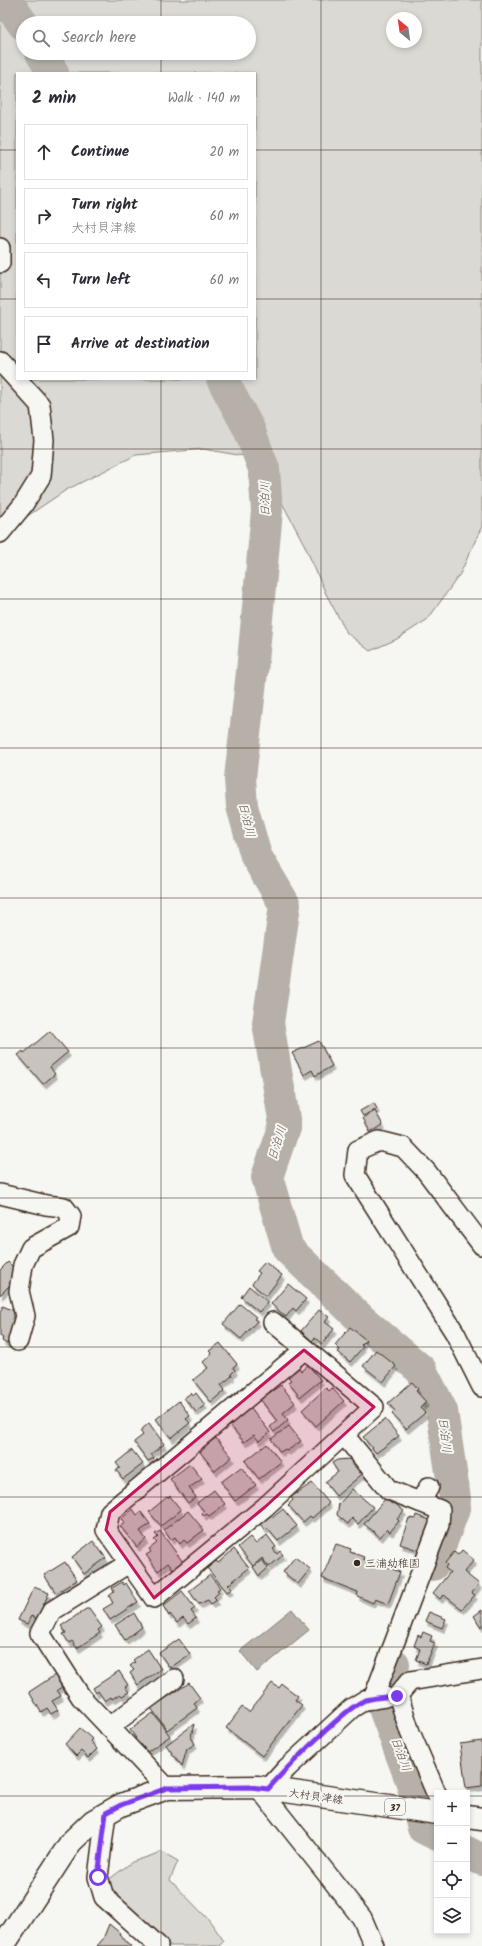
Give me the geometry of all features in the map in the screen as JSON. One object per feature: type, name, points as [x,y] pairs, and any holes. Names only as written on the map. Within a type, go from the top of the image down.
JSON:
[{"type":"main road","name":"大村貝津線","points":[[3,1946],[71,1842],[93,1821],[106,1813],[121,1805],[167,1788],[263,1788],[434,1813]]},
{"type":"main road","points":[[470,1817],[482,1819]]},
{"type":"street","points":[[0,248],[0,263]]},
{"type":"street","points":[[0,361],[16,379]]},
{"type":"street","points":[[0,533],[23,505],[41,476],[44,440],[40,405],[17,380]]},
{"type":"street","points":[[482,1245],[426,1171],[403,1147],[379,1141],[358,1150],[355,1175],[455,1333],[482,1387]]},
{"type":"street","points":[[0,1194],[46,1205],[64,1207],[70,1216],[69,1227],[32,1248],[23,1265],[19,1291],[25,1316],[18,1341]]},
{"type":"street","points":[[273,1322],[304,1350],[374,1407],[264,1507],[154,1598],[106,1530],[110,1512],[304,1350]]},
{"type":"street","points":[[344,1435],[389,1490],[424,1495],[440,1510],[439,1525],[383,1674],[369,1699]]},
{"type":"street","points":[[130,1563],[52,1611],[40,1633],[81,1697],[167,1788]]},
{"type":"street","points":[[374,1946],[362,1918],[263,1788],[352,1708],[369,1699],[402,1690],[410,1681],[482,1669]]},
{"type":"street","points":[[383,1674],[402,1690],[410,1732],[435,1790]]},
{"type":"street","points":[[109,1727],[174,1680]]},
{"type":"street","points":[[106,1813],[98,1877],[104,1897],[158,1946]]},
{"type":"highlighted area","points":[[304,1350],[374,1407],[265,1507],[154,1598],[106,1530],[110,1512]]},
{"type":"shaded area","points":[[0,0],[482,0],[482,526],[460,574],[428,619],[397,639],[370,651],[347,633],[326,594],[304,544],[273,486],[261,459],[203,449],[136,455],[66,490],[29,515],[0,542]]},
{"type":"shaded area","points":[[292,1609],[309,1630],[257,1672],[240,1651]]},
{"type":"shaded area","points":[[162,1852],[178,1861],[170,1880],[209,1920],[224,1941],[219,1946],[166,1946],[103,1884],[132,1862]]},
{"type":"building","points":[[50,1031],[68,1052],[50,1067],[55,1074],[43,1084],[18,1055],[23,1051],[24,1053]]},
{"type":"building","points":[[319,1041],[332,1066],[315,1076],[312,1070],[304,1075],[292,1053]]},
{"type":"building","points":[[374,1103],[377,1109],[363,1116],[360,1111]]},
{"type":"building","points":[[375,1111],[383,1125],[370,1132],[363,1118]]},
{"type":"building","points":[[8,1262],[15,1269],[12,1283],[0,1295],[0,1270]]},
{"type":"building","points":[[265,1262],[282,1275],[266,1296],[252,1284],[260,1273],[257,1271]]},
{"type":"building","points":[[288,1284],[306,1299],[296,1311],[293,1308],[286,1317],[271,1304]]},
{"type":"building","points":[[249,1286],[268,1302],[259,1312],[241,1297]]},
{"type":"building","points":[[240,1304],[256,1317],[254,1319],[257,1321],[241,1339],[223,1324]]},
{"type":"building","points":[[3,1306],[16,1312],[15,1326],[7,1344],[2,1341],[3,1338],[0,1336],[0,1312]]},
{"type":"building","points":[[319,1310],[329,1317],[325,1322],[334,1329],[322,1344],[315,1338],[312,1341],[301,1331]]},
{"type":"building","points":[[350,1327],[366,1340],[361,1345],[363,1347],[350,1362],[338,1352],[340,1350],[335,1345]]},
{"type":"building","points":[[220,1343],[237,1364],[233,1367],[235,1370],[231,1374],[232,1376],[221,1385],[225,1390],[211,1402],[193,1380],[208,1368],[203,1362],[212,1354],[209,1351]]},
{"type":"building","points":[[376,1350],[396,1366],[383,1382],[363,1366]]},
{"type":"building","points":[[308,1365],[321,1380],[300,1397],[288,1382],[291,1380],[288,1377],[299,1368],[301,1371]]},
{"type":"building","points":[[412,1382],[418,1389],[416,1391],[426,1402],[420,1408],[425,1413],[406,1429],[392,1414],[395,1411],[388,1403]]},
{"type":"building","points":[[281,1385],[295,1403],[283,1413],[288,1420],[274,1432],[270,1427],[277,1421],[260,1399]]},
{"type":"building","points":[[326,1388],[329,1391],[332,1388],[344,1401],[316,1426],[302,1410]]},
{"type":"building","points":[[191,1393],[193,1396],[196,1393],[205,1405],[196,1412],[184,1398]]},
{"type":"building","points":[[179,1401],[190,1416],[186,1419],[190,1423],[171,1438],[156,1419]]},
{"type":"building","points":[[251,1408],[270,1432],[259,1441],[254,1435],[244,1442],[229,1424]]},
{"type":"building","points":[[385,1419],[399,1436],[376,1453],[363,1437]]},
{"type":"building","points":[[149,1423],[164,1444],[151,1454],[154,1458],[148,1461],[134,1442],[143,1435],[140,1431]]},
{"type":"building","points":[[289,1426],[301,1441],[287,1451],[285,1449],[280,1452],[271,1439]]},
{"type":"building","points":[[216,1438],[232,1457],[215,1471],[200,1452],[205,1448],[204,1446]]},
{"type":"building","points":[[267,1444],[281,1462],[259,1479],[245,1461]]},
{"type":"building","points":[[132,1450],[143,1464],[123,1479],[116,1470],[120,1468],[116,1463]]},
{"type":"building","points":[[349,1459],[360,1473],[362,1472],[365,1475],[361,1475],[336,1496],[325,1482],[338,1472],[332,1463],[337,1460]]},
{"type":"building","points":[[190,1464],[202,1479],[189,1488],[196,1497],[188,1503],[170,1479]]},
{"type":"building","points":[[241,1467],[256,1485],[235,1501],[221,1482]]},
{"type":"building","points":[[312,1483],[329,1503],[312,1518],[310,1516],[303,1522],[288,1505],[293,1500],[291,1497]]},
{"type":"building","points":[[352,1489],[373,1507],[358,1524],[352,1518],[348,1524],[337,1515],[339,1504]]},
{"type":"building","points":[[214,1490],[225,1504],[209,1516],[207,1514],[204,1516],[202,1513],[204,1511],[197,1503]]},
{"type":"building","points":[[170,1496],[181,1510],[161,1526],[149,1512]]},
{"type":"building","points":[[385,1499],[392,1504],[393,1502],[404,1511],[397,1519],[399,1521],[390,1532],[387,1529],[380,1537],[364,1524]]},
{"type":"building","points":[[133,1509],[137,1515],[141,1512],[150,1524],[140,1531],[146,1539],[137,1547],[120,1526],[125,1523],[121,1519]]},
{"type":"building","points":[[283,1509],[297,1526],[278,1541],[267,1528],[265,1530],[260,1524],[270,1516],[272,1518]]},
{"type":"building","points":[[188,1511],[204,1530],[187,1543],[184,1540],[180,1544],[175,1537],[171,1540],[164,1530]]},
{"type":"building","points":[[416,1515],[433,1521],[423,1552],[400,1544],[409,1518],[415,1519]]},
{"type":"building","points":[[160,1531],[183,1562],[173,1569],[168,1563],[158,1571],[146,1555],[151,1552],[149,1549],[157,1543],[154,1540],[158,1537],[155,1534]]},
{"type":"building","points":[[267,1535],[276,1547],[273,1549],[277,1554],[280,1551],[283,1555],[269,1567],[262,1558],[253,1566],[238,1547],[250,1537],[256,1544]]},
{"type":"building","points":[[93,1541],[106,1558],[84,1574],[72,1557]]},
{"type":"building","points":[[336,1544],[351,1549],[350,1552],[364,1557],[363,1559],[371,1562],[372,1559],[380,1562],[379,1564],[400,1572],[388,1604],[375,1599],[373,1603],[357,1596],[358,1592],[322,1578]]},
{"type":"building","points":[[234,1549],[249,1568],[228,1585],[232,1589],[227,1592],[207,1568],[216,1561],[218,1563]]},
{"type":"building","points":[[462,1550],[474,1560],[464,1572],[479,1584],[472,1593],[475,1595],[462,1609],[444,1595],[440,1599],[433,1593],[450,1572],[445,1568],[447,1565],[445,1563],[454,1552],[458,1555]]},
{"type":"building","points":[[295,1557],[310,1569],[298,1584],[283,1572]]},
{"type":"building","points":[[262,1560],[268,1568],[259,1576],[253,1567]]},
{"type":"building","points":[[65,1562],[77,1580],[56,1593],[44,1575]]},
{"type":"building","points":[[210,1575],[220,1588],[217,1590],[219,1592],[214,1597],[217,1600],[211,1604],[208,1600],[199,1604],[189,1591]]},
{"type":"building","points":[[122,1582],[124,1585],[126,1583],[138,1602],[110,1620],[103,1609],[113,1603],[109,1596],[114,1592],[112,1588]]},
{"type":"building","points":[[34,1587],[49,1593],[37,1619],[31,1616],[27,1624],[18,1620]]},
{"type":"building","points":[[182,1591],[195,1608],[191,1611],[196,1618],[188,1624],[183,1618],[177,1623],[170,1614],[169,1616],[163,1606]]},
{"type":"building","points":[[86,1609],[89,1609],[102,1627],[98,1630],[100,1633],[77,1648],[72,1641],[69,1643],[63,1634],[66,1633],[61,1626]]},
{"type":"building","points":[[482,1610],[482,1626],[481,1627],[474,1616]]},
{"type":"building","points":[[429,1612],[446,1619],[442,1628],[425,1621]]},
{"type":"building","points":[[134,1613],[142,1627],[125,1640],[115,1625]]},
{"type":"building","points":[[423,1632],[432,1636],[430,1641],[435,1643],[426,1664],[416,1660],[420,1649],[414,1646],[418,1635],[421,1637]]},
{"type":"building","points":[[179,1639],[190,1654],[170,1668],[159,1653]]},
{"type":"building","points":[[148,1649],[161,1669],[138,1685],[130,1673],[134,1670],[130,1666],[135,1662],[133,1660]]},
{"type":"building","points":[[119,1671],[128,1685],[125,1687],[129,1692],[122,1696],[120,1694],[112,1699],[111,1697],[105,1701],[98,1691],[96,1693],[93,1688]]},
{"type":"building","points":[[55,1675],[62,1687],[57,1690],[61,1696],[52,1701],[58,1710],[51,1714],[47,1708],[41,1712],[29,1692]]},
{"type":"building","points":[[189,1683],[200,1698],[194,1703],[197,1708],[167,1730],[151,1708]]},
{"type":"building","points":[[272,1683],[279,1688],[282,1684],[298,1696],[295,1700],[302,1705],[262,1756],[226,1728],[242,1707],[249,1712]]},
{"type":"building","points":[[153,1713],[170,1736],[147,1752],[141,1744],[139,1746],[134,1740],[136,1738],[130,1730]]},
{"type":"building","points":[[194,1724],[191,1737],[195,1744],[187,1749],[182,1766],[166,1745]]},
{"type":"building","points":[[80,1728],[92,1739],[90,1741],[97,1749],[88,1758],[81,1751],[76,1756],[65,1744]]},
{"type":"building","points":[[482,1741],[482,1786],[466,1788],[460,1744]]},
{"type":"building","points":[[109,1924],[120,1933],[119,1935],[131,1946],[97,1946],[103,1939]]},
{"type":"waterway","name":"日泊川","points":[[6,0],[17,16]]},
{"type":"waterway","name":"日泊川","points":[[45,60],[52,72]]},
{"type":"waterway","name":"日泊川","points":[[223,380],[249,429],[264,469],[267,511],[252,672],[240,778],[242,806],[256,856],[285,905],[268,1023],[285,1125],[267,1177],[288,1249],[363,1321],[421,1370],[442,1411],[455,1499],[454,1509],[433,1565]]},
{"type":"waterway","name":"日泊川","points":[[394,1664],[382,1703],[412,1783],[423,1828],[434,1834]]},
{"type":"waterway","name":"日泊川","points":[[470,1854],[482,1860]]},
{"type":"place","name":"三浦幼稚園","points":[[357,1563]]},
{"type":"route","points":[[98,1877],[106,1813],[121,1805],[167,1788],[258,1787],[268,1789],[287,1768],[352,1708],[365,1700],[397,1696]]}]
